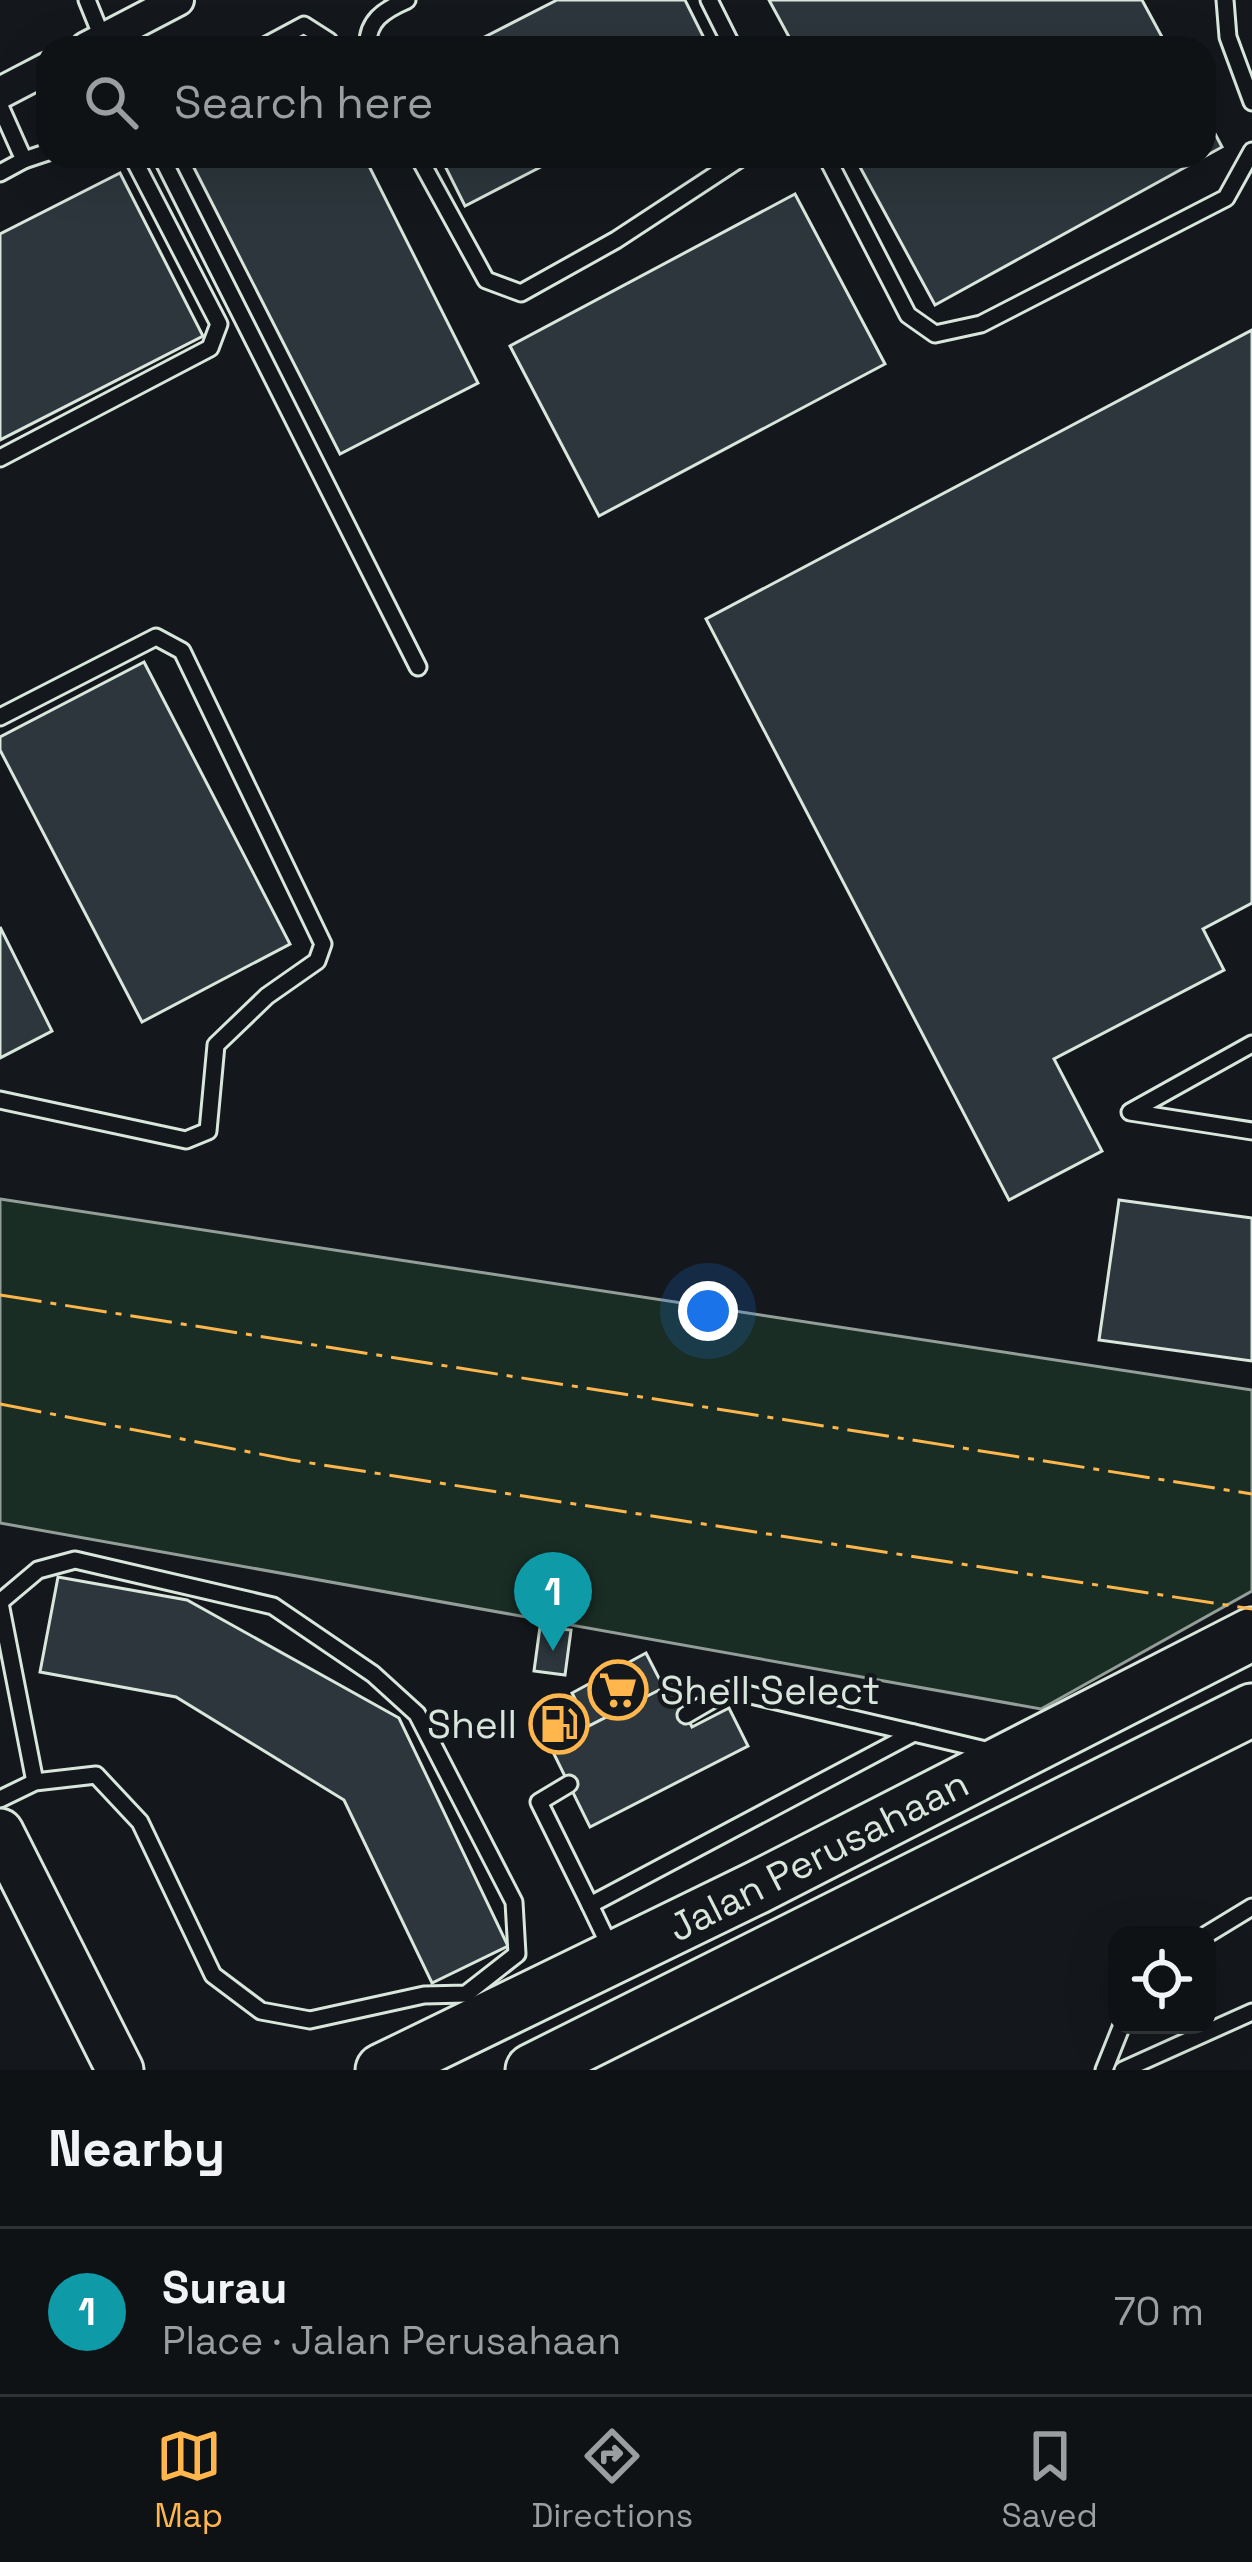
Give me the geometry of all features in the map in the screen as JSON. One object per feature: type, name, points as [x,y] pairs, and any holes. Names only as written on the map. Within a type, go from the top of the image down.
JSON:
[{"type":"main road","name":"Jalan Perusahaan","points":[[382,2070],[1252,1634]]},
{"type":"main road","name":"Jalan Perusahaan","points":[[532,2070],[1252,1710]]},
{"type":"street","points":[[115,36],[178,0]]},
{"type":"street","points":[[0,93],[36,74]]},
{"type":"street","points":[[0,1832],[119,2070]]},
{"type":"lane","points":[[87,0],[97,36]]},
{"type":"lane","points":[[368,36],[382,11],[407,0]]},
{"type":"lane","points":[[709,0],[728,36]]},
{"type":"lane","points":[[1225,0],[1228,37],[1252,102]]},
{"type":"lane","points":[[283,36],[304,25],[321,36]]},
{"type":"lane","points":[[0,106],[24,160]]},
{"type":"lane","points":[[832,168],[908,315],[935,334],[981,324],[1226,197],[1252,151]]},
{"type":"lane","points":[[0,173],[36,156]]},
{"type":"lane","points":[[0,458],[210,348],[219,324],[138,168]]},
{"type":"lane","points":[[166,168],[418,668]]},
{"type":"lane","points":[[425,168],[486,280],[521,293],[616,240],[726,168]]},
{"type":"lane","points":[[0,717],[156,637],[182,652],[323,944],[317,961],[267,997],[216,1045],[208,1131],[186,1140],[0,1100]]},
{"type":"lane","points":[[1252,1044],[1130,1112],[1252,1131]]},
{"type":"lane","points":[[0,1799],[34,1781],[96,1775],[140,1822],[213,1975],[261,2011],[310,2020],[424,1995],[466,1994],[517,1954],[514,1902],[417,1714],[373,1674],[273,1606],[75,1560],[38,1570],[0,1602],[34,1781]]},
{"type":"lane","points":[[686,1715],[729,1690],[1014,1756]]},
{"type":"lane","points":[[590,1905],[914,1733]]},
{"type":"lane","points":[[569,1784],[539,1802],[615,1957]]},
{"type":"lane","points":[[1216,1929],[1252,1907]]},
{"type":"lane","points":[[1123,2070],[1252,2012]]},
{"type":"lane","points":[[1104,2070],[1118,2034]]},
{"type":"green space","points":[[0,1199],[1252,1390],[1252,1591],[1041,1709],[0,1523]]},
{"type":"building","points":[[557,0],[685,0],[703,36],[486,36]]},
{"type":"building","points":[[769,0],[1142,0],[1162,36],[788,36]]},
{"type":"building","points":[[194,168],[370,168],[478,383],[340,454]]},
{"type":"building","points":[[446,168],[539,168],[465,206]]},
{"type":"building","points":[[861,168],[1184,168],[935,305]]},
{"type":"building","points":[[120,173],[203,336],[0,440],[0,234]]},
{"type":"building","points":[[795,194],[885,364],[599,516],[510,346]]},
{"type":"building","points":[[1252,330],[1252,903],[1203,929],[1224,970],[1054,1059],[1102,1151],[1009,1200],[706,619]]},
{"type":"building","points":[[144,662],[290,944],[142,1022],[0,750],[0,737]]},
{"type":"building","points":[[0,927],[52,1031],[0,1058]]},
{"type":"building","points":[[1119,1200],[1252,1218],[1252,1361],[1099,1340]]},
{"type":"building","points":[[58,1577],[187,1600],[399,1718],[508,1946],[432,1983],[344,1800],[176,1697],[40,1672]]},
{"type":"building","points":[[540,1627],[571,1630],[565,1675],[534,1671]]},
{"type":"building","name":"Shell Select","points":[[646,1653],[664,1688],[589,1726],[572,1693]]},
{"type":"building","points":[[671,1684],[692,1727],[729,1708],[748,1746],[590,1827],[550,1746]]},
{"type":"power","points":[[0,1295],[1252,1494]]},
{"type":"power","points":[[0,1404],[291,1460],[1252,1609]]},
{"type":"place","name":"Surau","points":[[553,1651]]},
{"type":"place","name":"Shell Select","points":[[618,1690]]},
{"type":"place","name":"Shell","points":[[559,1724]]}]
